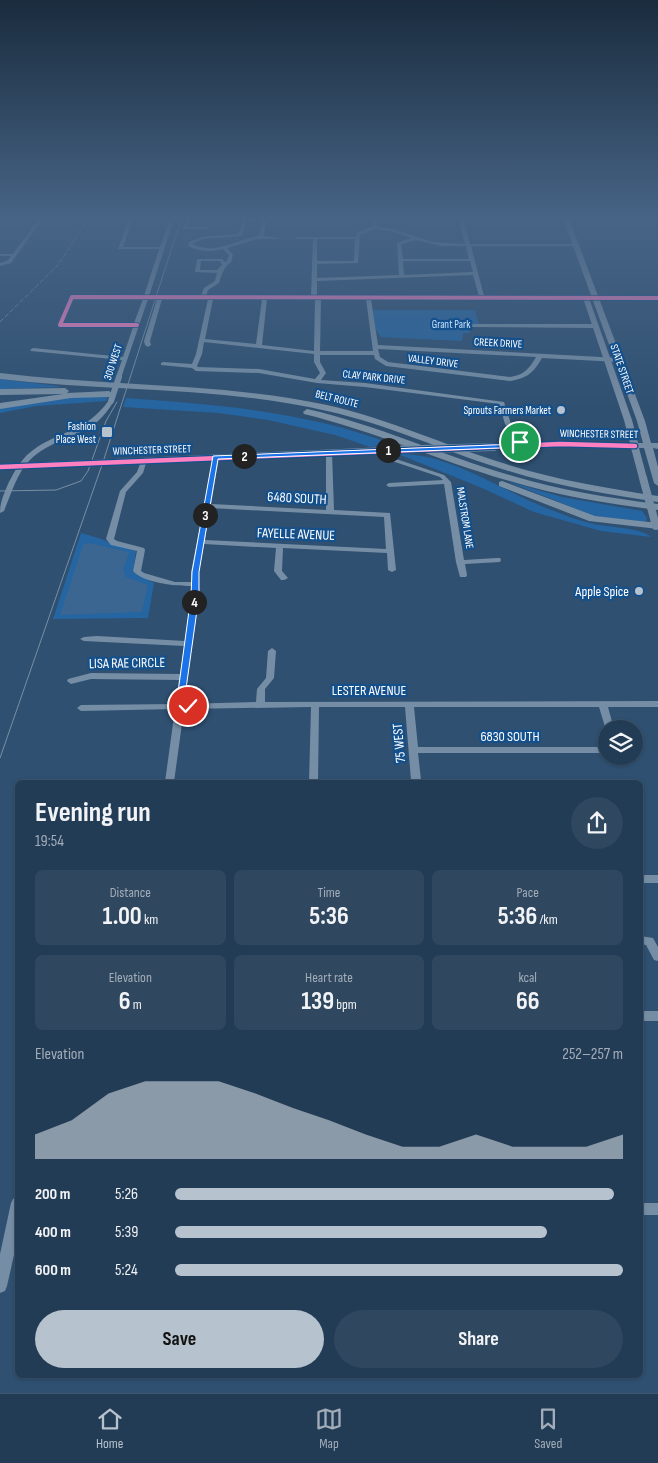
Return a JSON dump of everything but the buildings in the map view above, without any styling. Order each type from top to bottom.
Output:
[{"type":"highway","points":[[0,370],[94,382],[216,392]]},
{"type":"highway","name":"BELT ROUTE","points":[[0,376],[96,386],[216,392],[326,408],[380,422],[536,476],[590,488],[658,499]]},
{"type":"highway","name":"BELT ROUTE","points":[[0,392],[75,391],[175,396],[266,405],[313,413],[354,424],[496,474],[552,489],[658,507]]},
{"type":"highway","points":[[0,406],[71,395],[175,396]]},
{"type":"highway","points":[[482,458],[592,484],[658,493]]},
{"type":"highway","points":[[453,459],[465,468],[576,514],[593,519],[657,528]]},
{"type":"main road","name":"STATE STREET","points":[[585,281],[596,326],[635,446],[657,528]]},
{"type":"main road","name":"STATE STREET","points":[[588,295],[618,360],[658,481]]},
{"type":"main road","name":"WINCHESTER STREET","points":[[0,467],[522,445],[658,446]]},
{"type":"main road","points":[[658,455],[658,464]]},
{"type":"street","name":"300 WEST","points":[[111,401],[151,281]]},
{"type":"street","points":[[203,297],[206,289],[217,281]]},
{"type":"street","points":[[314,281],[316,353],[317,362],[323,373],[318,381]]},
{"type":"street","points":[[477,281],[482,297]]},
{"type":"street","points":[[137,325],[60,325],[72,297],[482,297],[588,295],[658,298]]},
{"type":"street","points":[[148,345],[147,341],[160,297]]},
{"type":"street","points":[[163,364],[195,368],[211,297]]},
{"type":"street","points":[[259,346],[265,297]]},
{"type":"street","points":[[368,297],[371,330],[376,336],[377,350]]},
{"type":"street","points":[[474,326],[596,326]]},
{"type":"street","name":"CREEK DRIVE","points":[[202,340],[316,353],[465,349],[540,356],[618,360]]},
{"type":"street","points":[[33,350],[124,359]]},
{"type":"street","name":"VALLEY DRIVE","points":[[377,350],[379,360],[391,366],[504,380],[523,378],[530,372],[540,356]]},
{"type":"street","name":"CLAY PARK DRIVE","points":[[195,368],[259,372],[502,403],[508,424],[522,445]]},
{"type":"street","points":[[0,511],[30,456],[43,446],[97,419],[111,401]]},
{"type":"street","name":"MALSTROM LANE","points":[[383,451],[382,456],[442,476],[448,482],[462,575]]},
{"type":"street","points":[[329,453],[330,512]]},
{"type":"street","points":[[170,780],[195,584],[216,457]]},
{"type":"street","points":[[144,460],[140,473],[122,491],[110,539],[114,543],[141,550],[137,571],[141,575],[175,584],[195,584]]},
{"type":"street","points":[[389,485],[448,482]]},
{"type":"street","name":"6480 SOUTH","points":[[207,506],[387,516],[390,551]]},
{"type":"street","name":"FAYELLE AVENUE","points":[[201,542],[390,551]]},
{"type":"street","points":[[280,545],[278,571],[284,578]]},
{"type":"street","points":[[390,551],[392,570]]},
{"type":"street","points":[[460,562],[497,560]]},
{"type":"street","points":[[84,639],[121,638],[151,644],[188,644]]},
{"type":"street","points":[[260,705],[261,689],[270,678],[272,651]]},
{"type":"street","name":"LISA RAE CIRCLE","points":[[71,681],[91,676],[184,677]]},
{"type":"street","points":[[314,704],[314,780]]},
{"type":"street","name":"LESTER AVENUE","points":[[81,708],[314,704],[658,704]]},
{"type":"street","name":"75 WEST","points":[[409,704],[416,780]]},
{"type":"street","points":[[603,704],[607,720]]},
{"type":"street","name":"6830 SOUTH","points":[[414,750],[598,750]]},
{"type":"street","points":[[643,879],[658,880]]},
{"type":"street","points":[[643,940],[649,941],[658,957]]},
{"type":"street","points":[[643,1016],[658,1016]]},
{"type":"street","points":[[643,1209],[658,1209]]},
{"type":"street","points":[[0,1286],[15,1217]]},
{"type":"green space","name":"Grant Park","points":[[372,310],[475,310],[479,325],[468,325],[470,333],[463,333],[462,341],[381,337],[376,330]]},
{"type":"green space","points":[[0,379],[58,386],[60,387],[0,389]]},
{"type":"green space","points":[[108,396],[106,401],[36,406],[0,413],[0,407],[65,397]]},
{"type":"green space","points":[[126,398],[262,411],[329,424],[395,445],[370,447],[335,435],[268,420],[218,413],[123,407]]},
{"type":"green space","points":[[398,454],[418,455],[438,460],[479,476],[538,505],[570,517],[593,524],[633,530],[651,537],[601,531],[534,512],[482,488]]},
{"type":"green space","points":[[506,481],[562,497],[642,511],[647,518],[646,522],[594,516]]},
{"type":"green space","points":[[81,533],[136,551],[133,572],[154,583],[148,618],[53,619]]},
{"type":"shaded area","points":[[89,543],[129,552],[123,571],[126,577],[148,585],[142,612],[60,615],[83,545]]},
{"type":"tram line","points":[[0,758],[103,462],[161,281]]},
{"type":"tram line","points":[[0,491],[56,490],[81,481],[88,471],[106,421],[117,402]]},
{"type":"railway","points":[[0,322],[42,281]]},
{"type":"cycle path","points":[[137,325],[60,325],[72,297],[658,298]]},
{"type":"cycle path","points":[[0,467],[560,444],[635,446]]},
{"type":"place","name":"Sprouts Farmers Market","points":[[561,410]]},
{"type":"place","name":"Fashion Place West","points":[[107,432]]},
{"type":"place","name":"Apple Spice","points":[[639,591]]},
{"type":"route","points":[[188,706],[179,706],[195,596],[195,572],[216,457],[522,445],[520,442]]}]
